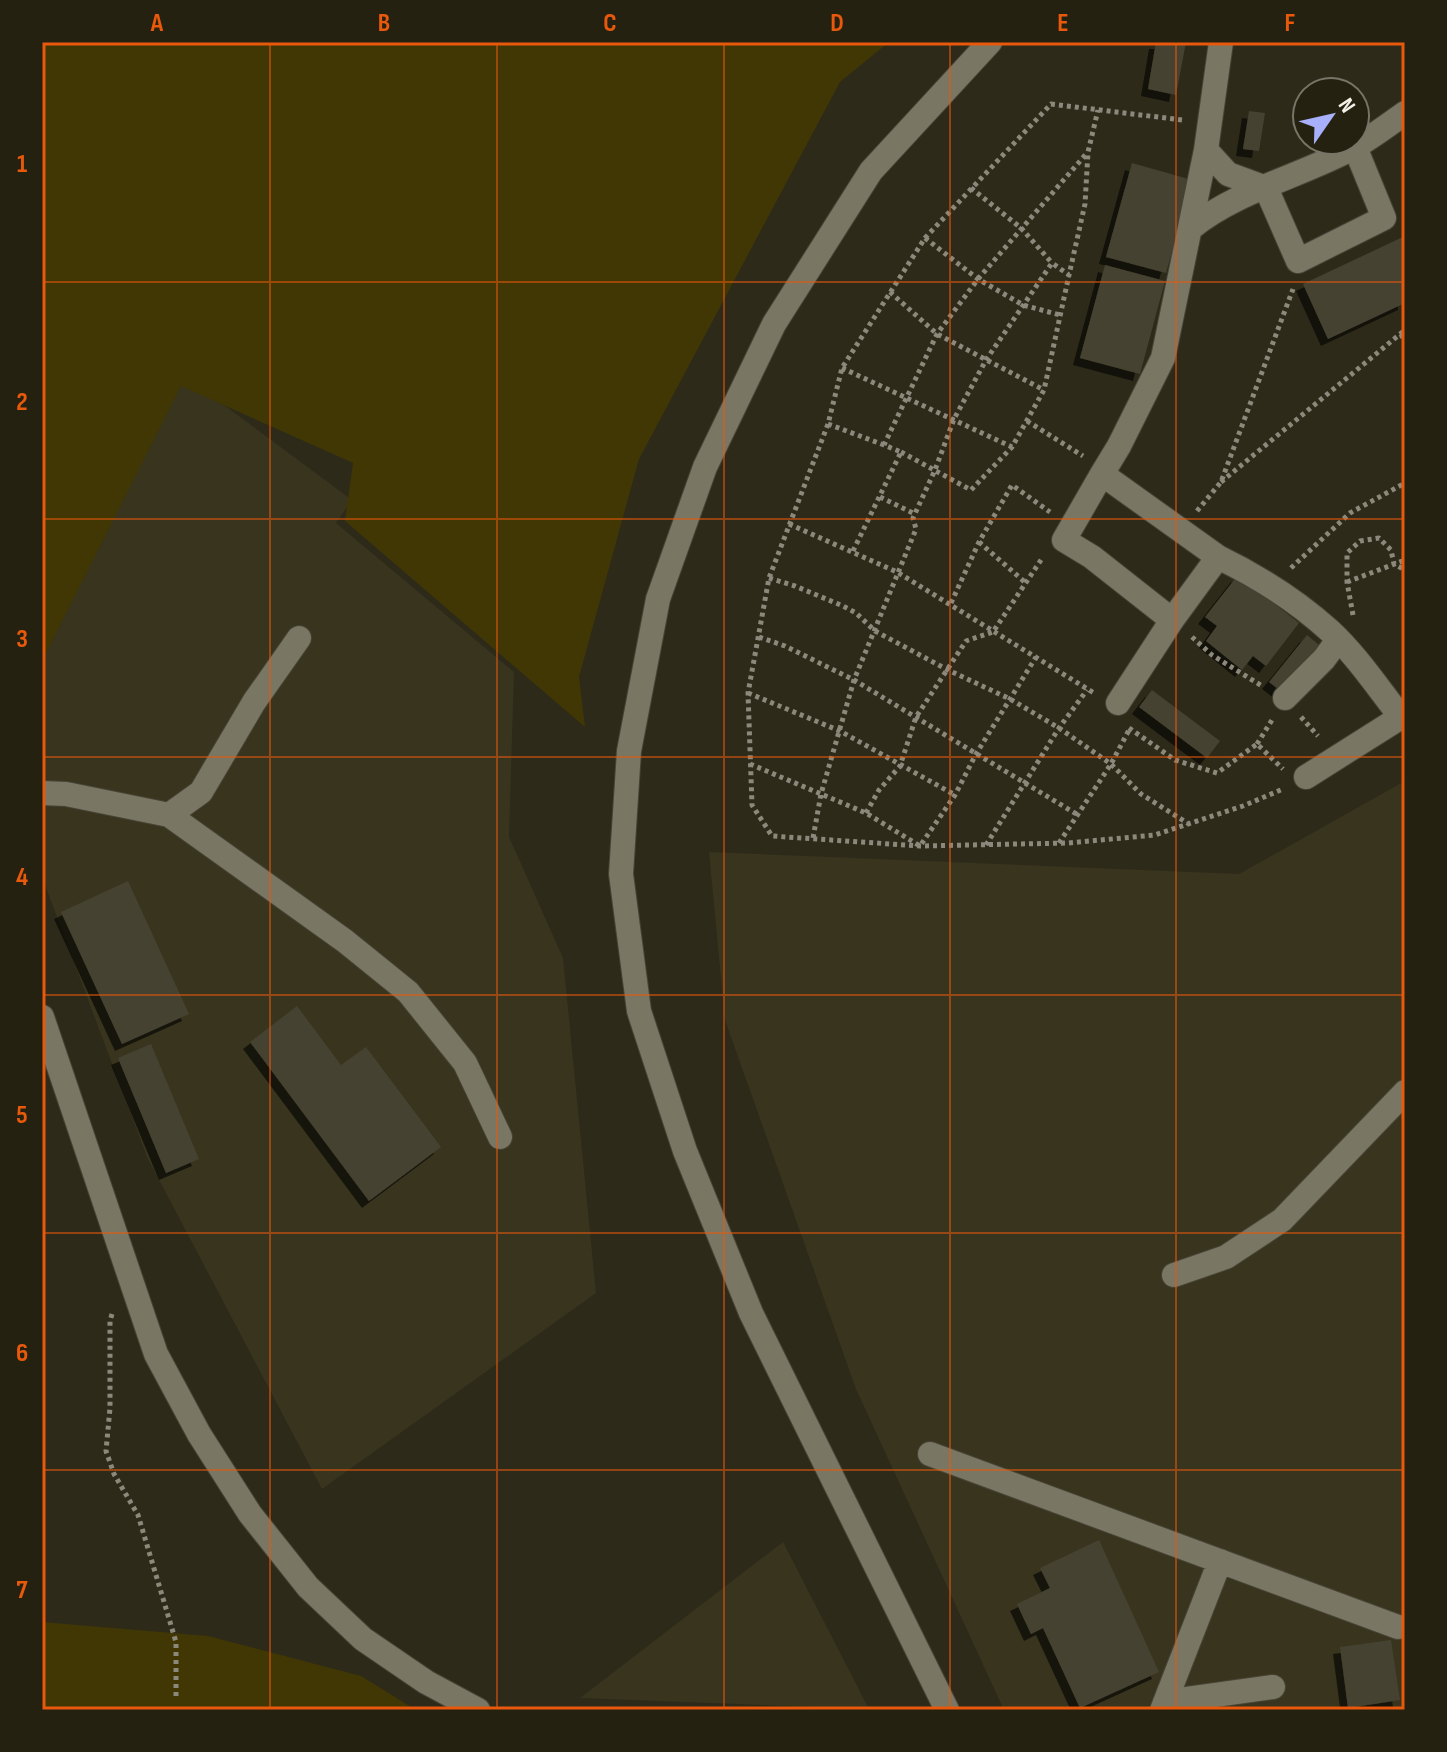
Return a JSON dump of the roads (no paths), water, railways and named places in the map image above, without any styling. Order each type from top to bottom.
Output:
[{"type":"street","points":[[947,1710],[751,1313],[685,1151],[639,1011],[621,874],[629,751],[658,599],[705,467],[774,324],[871,171],[990,42]]},
{"type":"street","points":[[1172,620],[1092,557],[1064,540],[1095,467],[1119,446],[1163,358],[1206,150],[1221,42]]},
{"type":"street","points":[[1371,136],[1405,113]]},
{"type":"street","points":[[1206,150],[1228,174],[1266,188],[1298,261],[1384,218],[1359,156]]},
{"type":"street","points":[[1191,228],[1211,212],[1335,156]]},
{"type":"street","points":[[1095,467],[1218,557],[1254,575],[1338,640],[1401,717],[1306,777]]},
{"type":"street","points":[[1118,703],[1218,557]]},
{"type":"street","points":[[169,815],[201,792],[254,702],[299,638]]},
{"type":"street","points":[[1285,698],[1324,659],[1338,640]]},
{"type":"street","points":[[42,793],[66,794],[169,815],[345,941],[408,992],[465,1063],[500,1137]]},
{"type":"street","points":[[42,1017],[156,1354],[199,1434],[250,1514],[298,1575],[363,1639],[426,1682],[478,1710]]},
{"type":"street","points":[[1174,1275],[1226,1257],[1282,1220],[1405,1092]]},
{"type":"street","points":[[930,1454],[1398,1627]]},
{"type":"street","points":[[1164,1706],[1220,1561]]},
{"type":"street","points":[[1164,1706],[1273,1687]]}]
